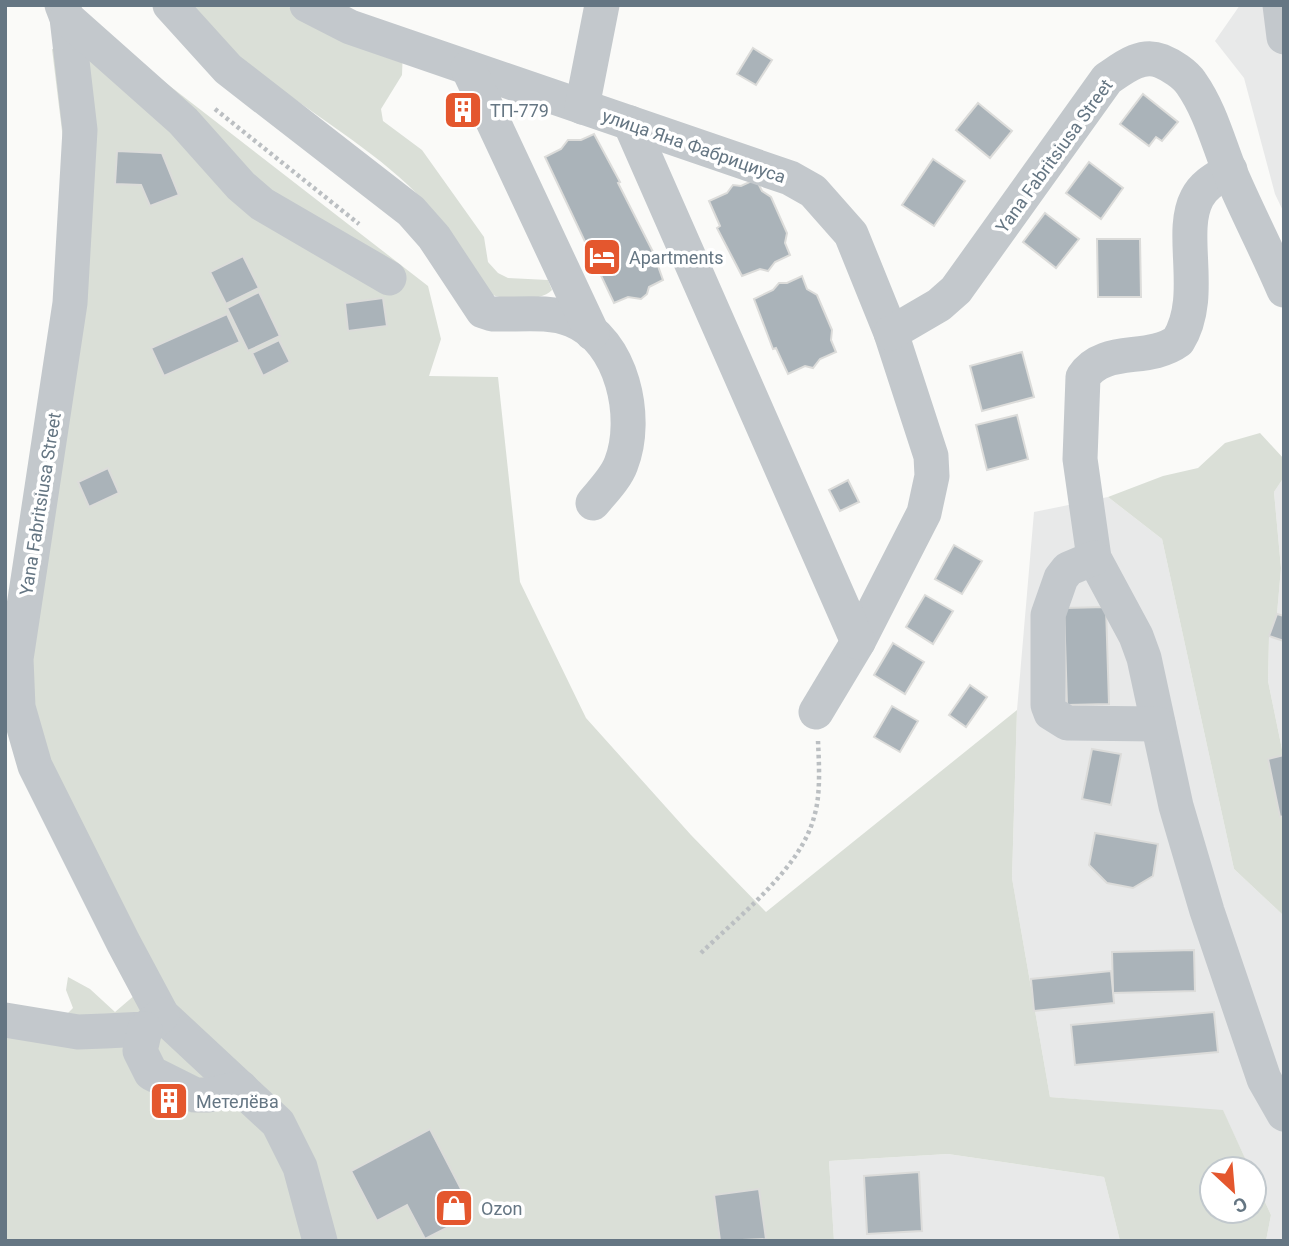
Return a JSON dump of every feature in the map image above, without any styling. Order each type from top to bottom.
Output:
[{"type":"street","points":[[170,5],[228,69],[411,212],[434,237],[483,311],[492,314],[560,316],[576,321],[592,333]]},
{"type":"street","name":"улица Яна Фабрициуса","points":[[307,5],[350,27],[790,178],[813,191],[851,234],[891,333],[931,456],[932,476],[924,513],[859,642],[816,712]]},
{"type":"street","points":[[582,107],[602,5]]},
{"type":"street","points":[[1280,5],[1284,37]]},
{"type":"street","points":[[64,11],[183,121],[241,186],[262,204],[389,278]]},
{"type":"street","name":"Yana Fabritsiusa Street","points":[[64,11],[80,130],[70,303],[16,659],[18,707],[35,766],[153,1022]]},
{"type":"street","name":"Yana Fabritsiusa Street","points":[[891,333],[939,305],[956,290],[1107,79],[1126,65],[1145,59],[1160,61],[1182,73],[1191,83],[1217,133],[1230,170],[1284,290]]},
{"type":"street","points":[[468,68],[592,333],[617,368],[629,405],[630,436],[621,467],[593,503]]},
{"type":"street","points":[[630,123],[859,642]]},
{"type":"street","points":[[1230,170],[1208,183],[1197,197],[1191,213],[1190,316],[1178,341],[1150,354],[1101,359],[1083,377],[1080,459],[1094,558],[1136,636],[1176,806],[1224,962],[1265,1079],[1284,1114]]},
{"type":"street","points":[[1094,558],[1068,569],[1050,604],[1048,705],[1051,713],[1067,723],[1158,724]]},
{"type":"street","points":[[5,1020],[78,1031],[153,1022],[242,1088],[278,1123],[295,1156],[320,1241]]},
{"type":"street","points":[[153,1022],[140,1051],[151,1073],[195,1095],[209,1096],[242,1088]]},
{"type":"path","points":[[212,107],[361,226]]},
{"type":"path","points":[[701,953],[793,863],[804,845],[815,815],[818,754],[816,712]]},
{"type":"shaded area","points":[[189,5],[283,5],[403,48],[402,75],[381,109],[383,121],[422,150],[484,237],[488,262],[498,273],[508,278],[548,280],[552,290],[539,297],[520,299],[492,295],[483,290],[449,232],[408,185],[353,140],[238,56],[212,32]]},
{"type":"shaded area","points":[[1240,5],[1284,5],[1284,213],[1275,194],[1244,78],[1215,41]]},
{"type":"shaded area","points":[[52,49],[135,59],[428,286],[441,339],[429,376],[498,377],[520,582],[586,718],[691,835],[766,912],[1017,710],[1012,878],[1050,1097],[1223,1110],[1244,1155],[1198,1155],[1198,1225],[1268,1225],[1268,1208],[1271,1215],[1266,1241],[1120,1241],[1104,1177],[948,1154],[829,1161],[834,1241],[5,1241],[5,1003],[64,1017],[73,1008],[66,990],[68,977],[90,989],[115,1012],[136,994],[19,765],[66,164]]},
{"type":"shaded area","points":[[1260,433],[1284,459],[1284,477],[1274,492],[1281,568],[1277,614],[1269,637],[1268,681],[1284,759],[1284,916],[1234,869],[1162,539],[1108,497],[1163,476],[1198,468],[1225,443]]},
{"type":"shaded area","points":[[1284,477],[1284,759],[1268,681],[1269,637],[1277,614],[1281,568],[1274,492]]},
{"type":"shaded area","points":[[1108,497],[1162,539],[1234,869],[1284,916],[1284,1241],[1266,1241],[1271,1215],[1268,1208],[1268,1155],[1243,1155],[1223,1111],[1050,1097],[1012,878],[1017,710],[1034,512]]},
{"type":"shaded area","points":[[948,1154],[1104,1177],[1120,1241],[834,1241],[829,1161]]},
{"type":"building","points":[[753,48],[772,60],[756,85],[737,74]]},
{"type":"building","points":[[1143,94],[1178,122],[1162,141],[1156,137],[1149,146],[1120,124]]},
{"type":"building","name":"ТП-779","points":[[467,98],[475,114],[459,122],[451,106]]},
{"type":"building","points":[[978,103],[1012,131],[990,158],[956,130]]},
{"type":"building","points":[[594,134],[620,182],[618,183],[653,252],[663,280],[649,287],[647,294],[641,299],[628,297],[614,303],[545,157],[561,149],[568,140],[581,140]]},
{"type":"building","points":[[117,151],[162,153],[179,195],[150,206],[141,185],[115,184]]},
{"type":"building","points":[[933,159],[965,181],[934,226],[902,205]]},
{"type":"building","points":[[1089,162],[1123,188],[1101,219],[1066,193]]},
{"type":"building","points":[[756,179],[762,191],[771,197],[787,233],[785,243],[790,255],[775,262],[768,271],[760,269],[742,276],[717,228],[720,226],[709,201],[727,193],[733,185],[741,186]]},
{"type":"building","points":[[1045,213],[1079,239],[1056,268],[1023,242]]},
{"type":"building","points":[[1097,239],[1140,239],[1141,297],[1098,297]]},
{"type":"building","points":[[243,256],[259,288],[226,304],[210,272]]},
{"type":"building","points":[[802,276],[807,289],[817,295],[832,330],[831,340],[836,352],[820,359],[813,368],[805,366],[788,374],[776,348],[773,349],[754,299],[773,290],[779,283],[787,283]]},
{"type":"building","points":[[259,292],[280,336],[248,351],[227,308]]},
{"type":"building","points":[[383,298],[387,326],[348,331],[345,303]]},
{"type":"building","points":[[227,314],[240,342],[164,376],[151,348]]},
{"type":"building","points":[[279,340],[290,362],[263,376],[252,353]]},
{"type":"building","points":[[1022,352],[1034,397],[982,411],[970,366]]},
{"type":"building","points":[[1017,415],[1028,459],[987,470],[976,425]]},
{"type":"building","points":[[108,468],[119,493],[89,507],[78,482]]},
{"type":"building","points":[[848,480],[859,502],[840,511],[829,490]]},
{"type":"building","points":[[954,545],[982,561],[962,594],[935,579]]},
{"type":"building","points":[[925,595],[953,611],[933,644],[906,627]]},
{"type":"building","points":[[1106,607],[1109,704],[1067,705],[1064,608]]},
{"type":"building","points":[[1277,614],[1284,616],[1284,641],[1269,636]]},
{"type":"building","points":[[893,643],[924,662],[905,694],[874,675]]},
{"type":"building","points":[[970,685],[987,697],[966,727],[949,715]]},
{"type":"building","points":[[892,706],[918,721],[900,752],[874,737]]},
{"type":"building","points":[[1092,749],[1121,754],[1111,805],[1082,799]]},
{"type":"building","points":[[1284,755],[1284,816],[1280,817],[1268,759]]},
{"type":"building","points":[[1095,833],[1158,844],[1153,876],[1133,888],[1107,883],[1089,865]]},
{"type":"building","points":[[1194,950],[1195,991],[1113,993],[1112,952]]},
{"type":"building","points":[[1111,971],[1114,1003],[1034,1011],[1031,979]]},
{"type":"building","points":[[1214,1012],[1218,1052],[1075,1065],[1071,1025]]},
{"type":"building","name":"Метелёва","points":[[162,1093],[179,1100],[175,1110],[158,1102]]},
{"type":"building","points":[[430,1129],[474,1214],[425,1239],[407,1205],[377,1221],[351,1171]]},
{"type":"building","points":[[919,1172],[922,1231],[867,1234],[864,1176]]},
{"type":"building","points":[[759,1189],[766,1239],[720,1241],[714,1195]]},
{"type":"place","name":"ТП-779","points":[[463,110]]},
{"type":"place","name":"Apartments","points":[[602,257]]},
{"type":"place","name":"Метелёва","points":[[169,1101]]},
{"type":"place","name":"Ozon","points":[[454,1208]]}]
